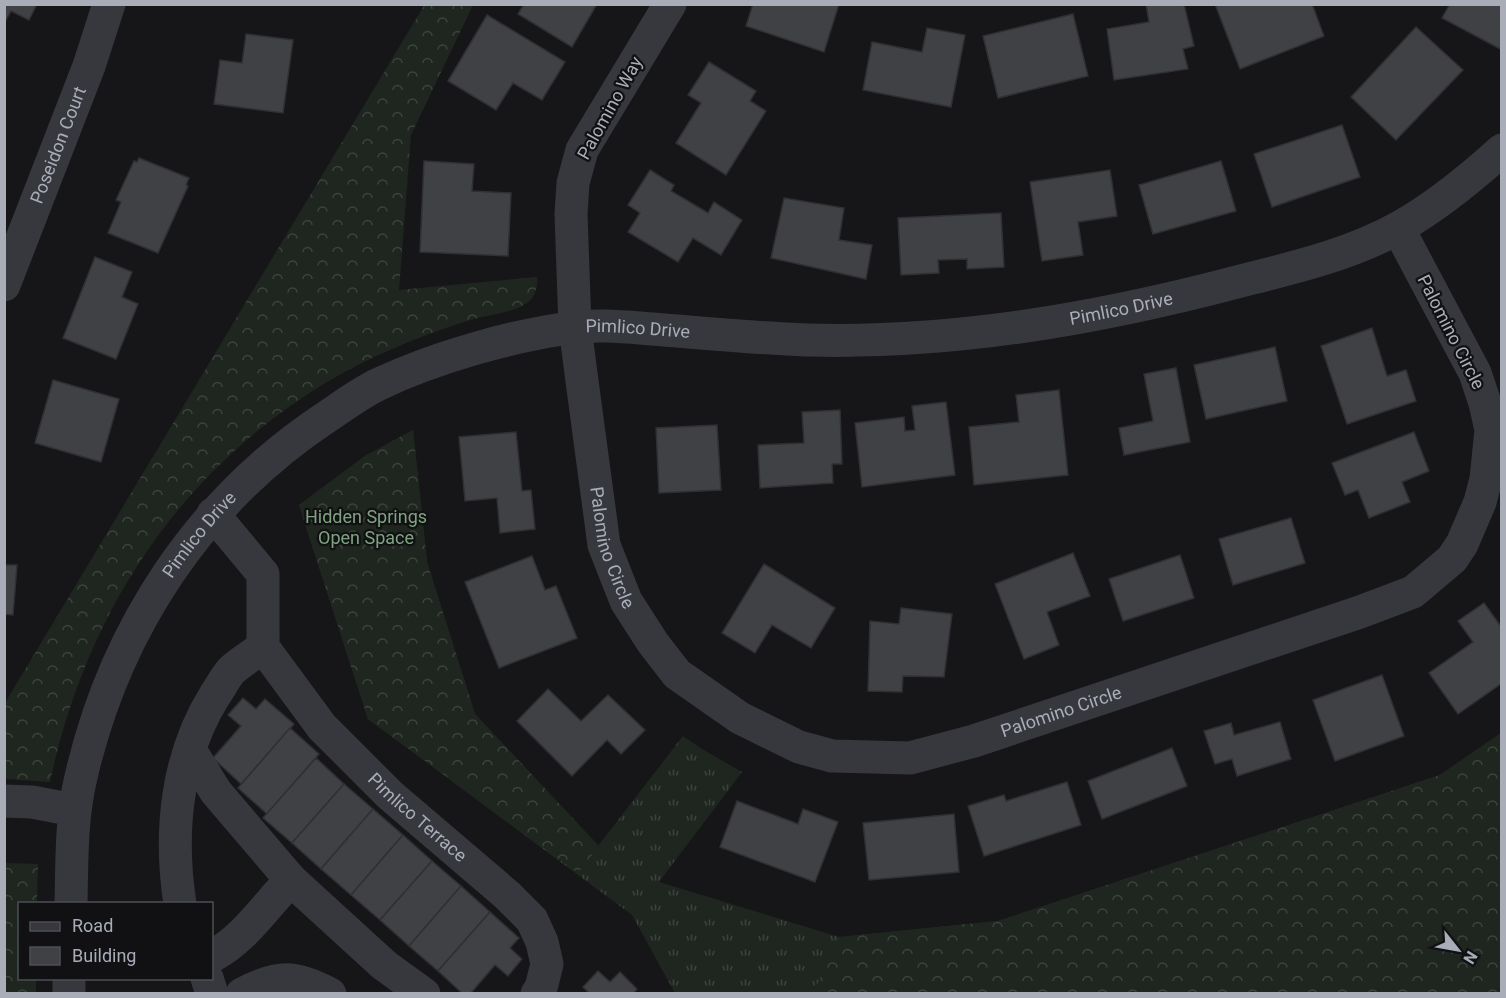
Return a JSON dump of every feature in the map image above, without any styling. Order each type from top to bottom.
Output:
[{"type":"street","name":"Poseidon Court","points":[[4,285],[95,51],[109,4]]},
{"type":"street","name":"Palomino Way","points":[[575,327],[571,214],[574,177],[582,150],[670,4]]},
{"type":"street","name":"Pimlico Drive","points":[[71,902],[74,810],[93,731],[128,640],[165,576],[213,514],[242,484],[294,440],[378,385],[474,349],[575,327],[611,326],[806,340],[875,340],[1019,328],[1149,303],[1303,265],[1398,228],[1448,195],[1502,150]]},
{"type":"street","name":"Palomino Circle","points":[[575,327],[604,544],[626,601],[653,643],[678,674],[740,718],[799,747],[832,756],[910,758],[974,741],[1360,612],[1413,592],[1452,559],[1462,544],[1480,502],[1486,479],[1491,430],[1475,373],[1398,228]]},
{"type":"street","points":[[180,902],[176,876],[176,818],[183,767],[207,709],[232,670],[263,647],[263,574],[213,514]]},
{"type":"street","name":"Pimlico Terrace","points":[[263,647],[322,728],[390,795],[507,895],[532,920],[542,942],[547,964],[541,988],[537,993]]},
{"type":"street","points":[[190,750],[216,792],[291,880],[384,964],[424,993]]},
{"type":"street","points":[[4,801],[32,802],[74,810]]},
{"type":"street","points":[[213,955],[238,939],[291,880]]},
{"type":"street","points":[[242,993],[264,982],[291,978],[330,993]]},
{"type":"green space","points":[[425,4],[473,5],[411,135],[399,290],[537,277],[533,296],[520,307],[471,320],[394,348],[327,382],[274,418],[226,459],[183,504],[146,552],[114,605],[88,661],[66,720],[50,782],[5,779],[5,703]]},
{"type":"green space","name":"Hidden Springs Open Space","points":[[413,430],[427,562],[475,714],[598,846],[683,736],[742,772],[659,882],[839,937],[998,921],[1440,775],[1501,733],[1501,815],[963,993],[675,993],[632,915],[368,719],[299,505],[365,456]]},
{"type":"green space","points":[[413,430],[427,562],[475,714],[599,846],[578,873],[368,719],[299,505],[365,456]]},
{"type":"green space","points":[[1501,733],[1501,993],[813,993],[839,937],[998,921],[1440,775]]},
{"type":"green space","points":[[5,863],[38,864],[37,902],[18,902],[18,980],[36,980],[36,993],[5,993]]},
{"type":"building","points":[[4,4],[37,4],[29,20],[11,11],[4,24]]},
{"type":"building","points":[[524,4],[597,4],[572,47],[518,14]]},
{"type":"building","points":[[753,4],[839,4],[824,52],[746,26]]},
{"type":"building","points":[[1146,4],[1184,4],[1194,46],[1183,49],[1188,69],[1114,80],[1107,29],[1149,22]]},
{"type":"building","points":[[1215,4],[1312,4],[1324,36],[1240,69]]},
{"type":"building","points":[[1450,4],[1502,4],[1502,50],[1442,18]]},
{"type":"building","points":[[1073,14],[1088,76],[998,98],[983,36]]},
{"type":"building","points":[[487,15],[565,62],[542,100],[513,83],[496,110],[448,81]]},
{"type":"building","points":[[1416,27],[1463,70],[1396,140],[1351,97]]},
{"type":"building","points":[[927,28],[965,35],[951,107],[863,90],[872,42],[922,52]]},
{"type":"building","points":[[246,34],[293,40],[283,113],[214,104],[220,60],[242,63]]},
{"type":"building","points":[[709,62],[756,91],[750,101],[766,111],[726,175],[676,143],[701,103],[688,95]]},
{"type":"building","points":[[1342,125],[1360,177],[1272,207],[1254,154]]},
{"type":"building","points":[[139,158],[189,178],[186,185],[188,186],[158,253],[108,233],[121,202],[116,200],[134,161],[137,162]]},
{"type":"building","points":[[424,161],[474,164],[472,191],[511,193],[508,256],[420,252]]},
{"type":"building","points":[[1221,161],[1236,211],[1153,234],[1139,185]]},
{"type":"building","points":[[650,170],[674,185],[671,191],[708,213],[714,202],[742,220],[721,255],[693,238],[678,262],[628,232],[640,213],[628,205]]},
{"type":"building","points":[[1110,170],[1117,216],[1078,222],[1083,255],[1042,261],[1030,182]]},
{"type":"building","points":[[784,198],[844,208],[839,240],[872,245],[866,279],[771,258]]},
{"type":"building","points":[[1001,213],[1004,267],[967,269],[967,259],[938,260],[939,273],[901,275],[898,218]]},
{"type":"building","points":[[95,257],[132,272],[122,297],[138,304],[116,359],[63,338]]},
{"type":"building","points":[[1372,328],[1387,376],[1406,370],[1416,401],[1347,424],[1321,346]]},
{"type":"building","points":[[1275,347],[1287,401],[1206,419],[1194,365]]},
{"type":"building","points":[[1176,368],[1190,442],[1124,455],[1119,428],[1153,421],[1144,374]]},
{"type":"building","points":[[53,380],[119,399],[101,462],[35,443]]},
{"type":"building","points":[[1059,390],[1068,475],[974,485],[969,427],[1019,422],[1016,395]]},
{"type":"building","points":[[946,402],[955,475],[862,487],[855,423],[904,417],[905,431],[915,430],[912,406]]},
{"type":"building","points":[[840,410],[842,464],[832,464],[833,483],[760,488],[758,445],[804,443],[802,412]]},
{"type":"building","points":[[717,425],[721,490],[659,493],[656,428]]},
{"type":"building","points":[[516,432],[522,491],[531,490],[535,529],[500,533],[497,498],[465,501],[459,437]]},
{"type":"building","points":[[1414,432],[1429,471],[1402,482],[1410,502],[1369,518],[1358,490],[1345,495],[1332,463]]},
{"type":"building","points":[[1291,518],[1305,563],[1233,585],[1219,539]]},
{"type":"building","points":[[1073,553],[1090,596],[1047,612],[1059,645],[1024,659],[995,584]]},
{"type":"building","points":[[1180,555],[1194,598],[1123,621],[1109,579]]},
{"type":"building","points":[[532,556],[545,590],[556,586],[577,638],[499,668],[465,582]]},
{"type":"building","points":[[764,564],[835,608],[811,648],[772,625],[755,653],[722,633]]},
{"type":"building","points":[[4,565],[17,565],[13,615],[4,614]]},
{"type":"building","points":[[1484,603],[1502,628],[1502,683],[1458,714],[1429,673],[1473,642],[1458,621]]},
{"type":"building","points":[[901,608],[952,614],[944,677],[903,676],[902,692],[868,691],[870,621],[899,624]]},
{"type":"building","points":[[1382,675],[1404,736],[1335,761],[1313,700]]},
{"type":"building","points":[[548,689],[581,721],[608,695],[645,730],[621,754],[607,740],[572,776],[517,721]]},
{"type":"building","points":[[243,698],[256,709],[265,699],[294,724],[241,784],[213,758],[241,726],[228,715]]},
{"type":"building","points":[[1280,722],[1291,759],[1237,776],[1232,759],[1215,764],[1204,731],[1231,723],[1234,735]]},
{"type":"building","points":[[290,728],[319,754],[267,814],[238,788]]},
{"type":"building","points":[[1172,748],[1187,786],[1102,819],[1088,781]]},
{"type":"building","points":[[316,758],[344,784],[292,843],[263,818]]},
{"type":"building","points":[[1067,782],[1081,825],[984,856],[968,806],[1004,795],[1006,801]]},
{"type":"building","points":[[344,784],[373,809],[321,869],[292,843]]},
{"type":"building","points":[[737,801],[798,824],[803,809],[838,822],[815,882],[720,847]]},
{"type":"building","points":[[373,809],[403,835],[351,895],[321,869]]},
{"type":"building","points":[[954,814],[959,872],[869,880],[863,823]]},
{"type":"building","points":[[403,835],[432,861],[380,920],[351,895]]},
{"type":"building","points":[[432,861],[461,886],[409,946],[380,920]]},
{"type":"building","points":[[461,886],[490,912],[438,971],[409,946]]},
{"type":"building","points":[[490,912],[519,938],[510,948],[522,959],[508,976],[495,965],[470,994],[463,994],[438,971]]},
{"type":"building","points":[[598,971],[610,982],[620,972],[637,989],[633,994],[590,994],[583,987]]}]
